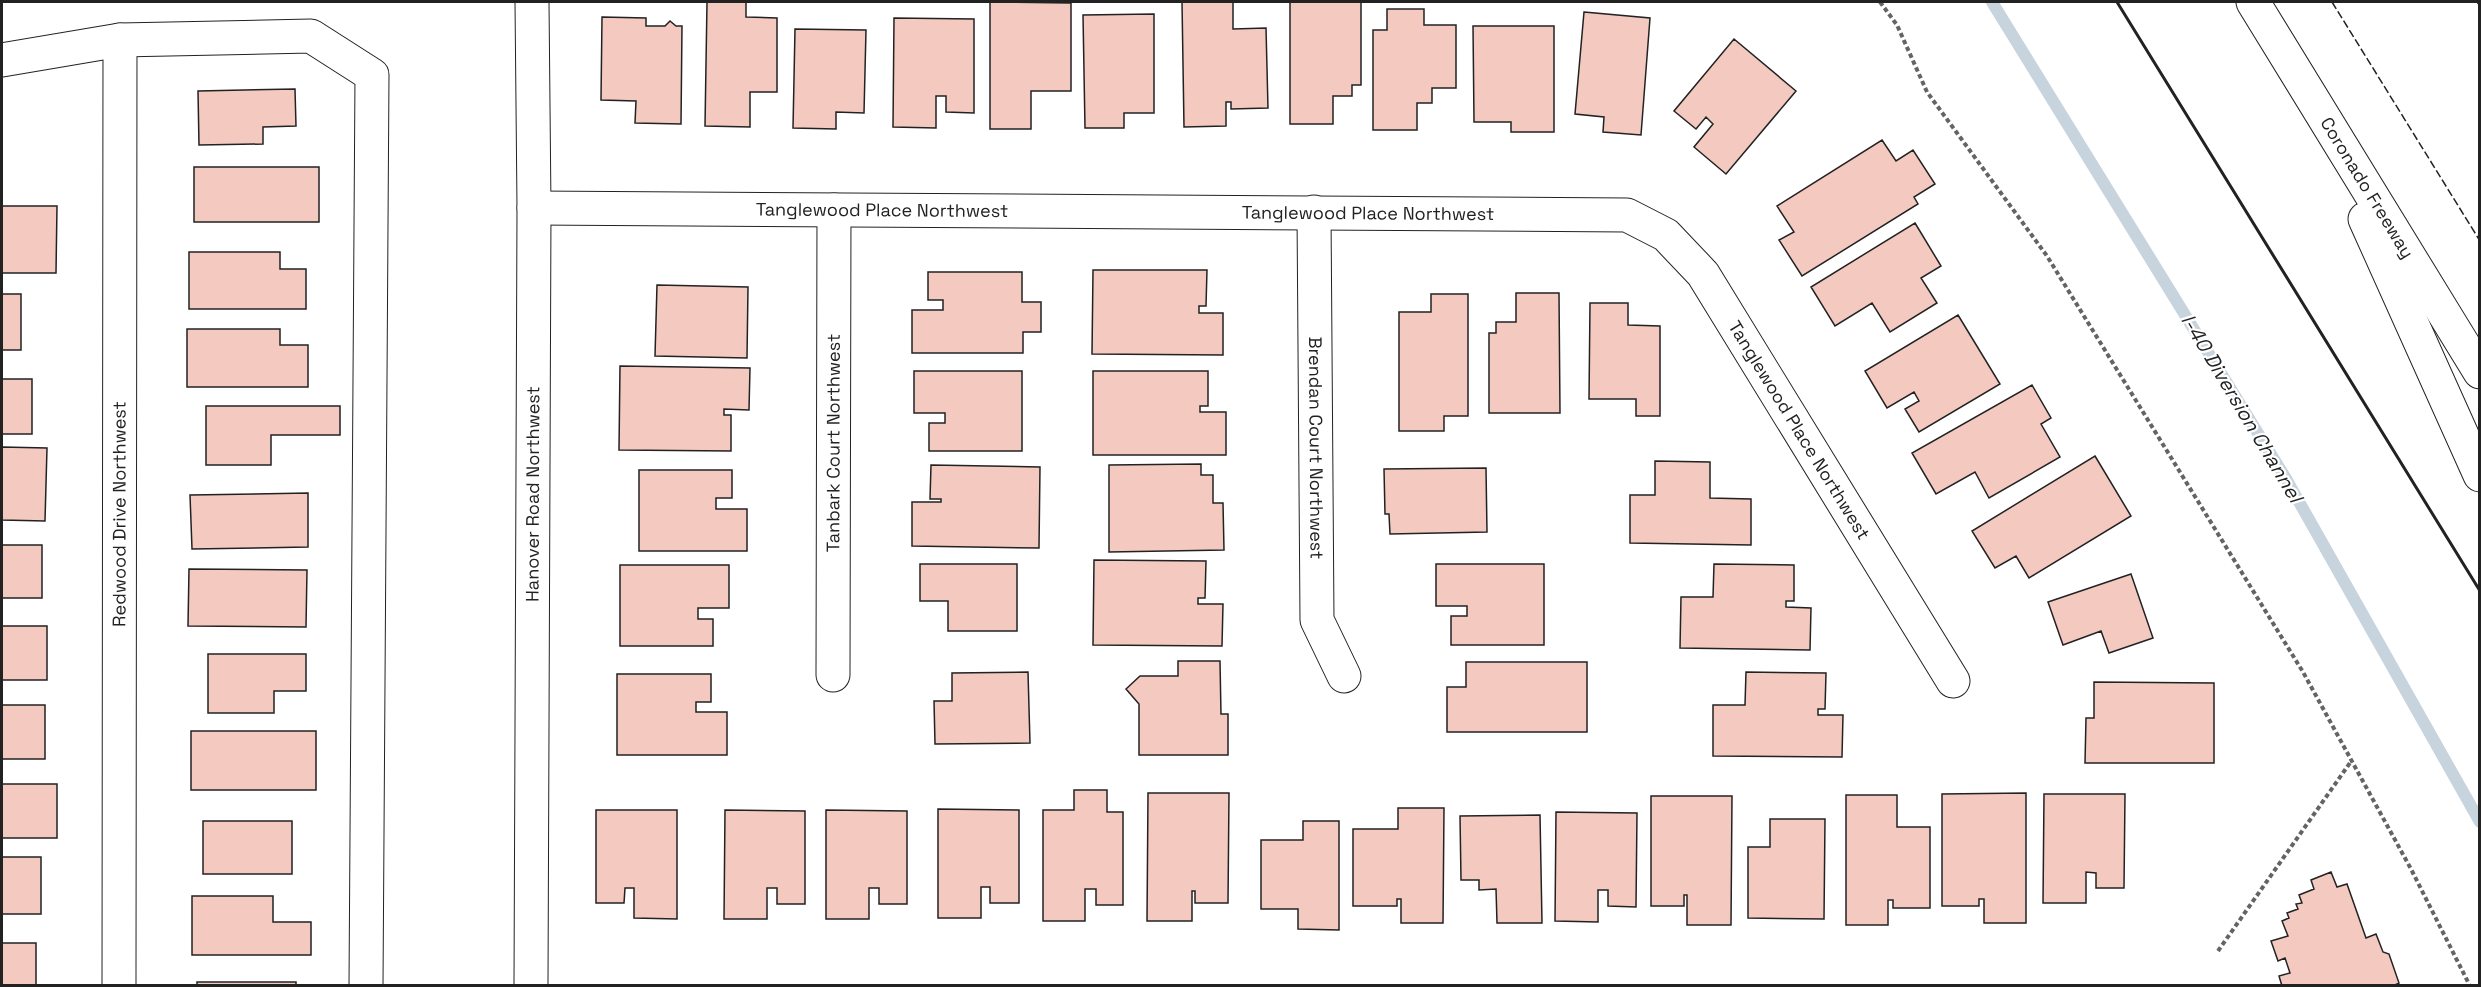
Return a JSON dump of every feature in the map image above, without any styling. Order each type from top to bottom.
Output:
[{"type":"main road","name":"Hanover Road Northwest","points":[[531,986],[534,208],[532,2]]},
{"type":"main road","name":"Coronado Freeway","points":[[2253,2],[2480,372]]},
{"type":"main road","points":[[2,60],[120,40],[311,36],[372,75],[366,986]]},
{"type":"main road","name":"Redwood Drive Northwest","points":[[118,986],[120,40]]},
{"type":"main road","points":[[2309,95],[2480,474]]},
{"type":"main road","name":"Tanglewood Place Northwest","points":[[534,208],[1627,215],[1666,235],[1703,274],[1953,681]]},
{"type":"main road","name":"Tanbark Court Northwest","points":[[833,675],[834,210]]},
{"type":"main road","name":"Brendan Court Northwest","points":[[1314,212],[1317,620],[1344,676]]},
{"type":"path","points":[[1880,2],[1897,25],[1927,92],[2047,256],[2303,672],[2411,869],[2470,986]]},
{"type":"path","points":[[2218,951],[2352,760]]},
{"type":"building","points":[[707,2],[746,2],[746,17],[777,18],[777,92],[750,92],[750,127],[705,126]]},
{"type":"building","points":[[990,2],[1071,3],[1071,91],[1031,91],[1031,129],[990,129]]},
{"type":"building","points":[[1182,2],[1233,2],[1233,29],[1266,28],[1268,108],[1231,109],[1231,102],[1226,102],[1226,126],[1184,127]]},
{"type":"building","points":[[1290,2],[1361,2],[1361,85],[1352,85],[1352,96],[1333,96],[1333,124],[1290,124]]},
{"type":"building","points":[[1387,9],[1424,9],[1424,25],[1456,25],[1456,88],[1432,88],[1432,103],[1417,103],[1417,130],[1373,130],[1373,30],[1387,30]]},
{"type":"building","points":[[1584,12],[1650,18],[1641,135],[1603,132],[1604,117],[1575,114]]},
{"type":"building","points":[[1154,14],[1154,113],[1124,113],[1124,128],[1085,128],[1083,15]]},
{"type":"building","points":[[602,17],[646,18],[646,26],[665,26],[670,21],[676,26],[682,26],[681,124],[635,123],[636,101],[601,100]]},
{"type":"building","points":[[894,18],[974,19],[974,113],[946,112],[946,96],[936,96],[936,128],[893,127]]},
{"type":"building","points":[[1473,26],[1554,26],[1554,132],[1511,132],[1511,122],[1474,122]]},
{"type":"building","points":[[795,29],[866,30],[864,113],[836,112],[836,129],[793,128]]},
{"type":"building","points":[[1734,39],[1796,91],[1726,174],[1694,147],[1713,124],[1706,117],[1696,129],[1674,111]]},
{"type":"building","points":[[295,89],[296,126],[263,127],[263,144],[199,145],[198,91]]},
{"type":"building","points":[[1882,140],[1896,161],[1913,150],[1935,184],[1914,197],[1918,204],[1802,276],[1779,240],[1794,232],[1777,206]]},
{"type":"building","points":[[194,167],[319,167],[319,222],[194,222]]},
{"type":"building","points":[[2,206],[57,206],[56,273],[2,273]]},
{"type":"building","points":[[1915,223],[1941,266],[1921,278],[1937,303],[1890,332],[1872,303],[1835,326],[1811,287]]},
{"type":"building","points":[[189,252],[280,252],[280,269],[306,269],[306,309],[189,309]]},
{"type":"building","points":[[1093,270],[1207,270],[1206,306],[1199,306],[1199,313],[1223,313],[1223,355],[1092,354]]},
{"type":"building","points":[[928,272],[1022,272],[1022,302],[1041,302],[1041,332],[1023,332],[1023,353],[912,353],[912,310],[943,310],[943,300],[928,300]]},
{"type":"building","points":[[657,285],[748,287],[747,358],[655,356]]},
{"type":"building","points":[[1516,293],[1559,293],[1560,413],[1489,413],[1489,333],[1496,333],[1496,322],[1516,322]]},
{"type":"building","points":[[2,294],[21,294],[21,350],[2,350]]},
{"type":"building","points":[[1431,294],[1468,294],[1468,416],[1444,416],[1444,431],[1399,431],[1399,312],[1431,312]]},
{"type":"building","points":[[1590,303],[1628,303],[1628,325],[1660,326],[1660,416],[1636,416],[1636,399],[1589,399]]},
{"type":"building","points":[[1958,315],[2000,384],[1919,432],[1905,409],[1919,401],[1914,392],[1887,408],[1865,371]]},
{"type":"building","points":[[187,329],[280,329],[280,345],[308,345],[308,387],[187,387]]},
{"type":"building","points":[[620,366],[750,368],[749,410],[724,409],[724,415],[731,415],[731,451],[619,450]]},
{"type":"building","points":[[914,371],[1022,371],[1022,451],[929,451],[929,423],[945,423],[945,413],[914,413]]},
{"type":"building","points":[[1093,371],[1208,371],[1208,406],[1200,406],[1200,412],[1226,412],[1226,455],[1093,455]]},
{"type":"building","points":[[2,379],[32,379],[32,434],[2,434]]},
{"type":"building","points":[[2032,385],[2051,418],[2041,424],[2060,457],[1989,498],[1975,472],[1936,494],[1912,453]]},
{"type":"building","points":[[206,406],[340,406],[340,435],[271,435],[271,465],[206,465]]},
{"type":"building","points":[[2,447],[47,448],[45,521],[2,520]]},
{"type":"building","points":[[2095,456],[2131,516],[2029,578],[2016,556],[1995,568],[1972,531]]},
{"type":"building","points":[[1655,461],[1710,462],[1710,498],[1751,499],[1751,545],[1630,543],[1630,495],[1655,495]]},
{"type":"building","points":[[1201,464],[1201,475],[1213,475],[1213,503],[1223,503],[1224,550],[1109,552],[1109,465]]},
{"type":"building","points":[[931,465],[1040,467],[1039,548],[912,546],[912,502],[941,502],[941,499],[930,499]]},
{"type":"building","points":[[1486,468],[1487,532],[1390,534],[1389,514],[1385,514],[1384,469]]},
{"type":"building","points":[[639,470],[732,470],[732,498],[716,498],[716,509],[747,509],[747,551],[639,551]]},
{"type":"building","points":[[308,493],[308,547],[192,549],[190,495]]},
{"type":"building","points":[[2,545],[42,545],[42,598],[2,598]]},
{"type":"building","points":[[1094,560],[1206,561],[1205,598],[1198,598],[1198,604],[1223,604],[1222,646],[1093,645]]},
{"type":"building","points":[[920,564],[1017,564],[1017,631],[948,631],[948,601],[920,601]]},
{"type":"building","points":[[1436,564],[1544,564],[1544,645],[1451,645],[1451,616],[1467,616],[1467,606],[1436,606]]},
{"type":"building","points":[[1714,564],[1794,565],[1794,601],[1786,601],[1786,607],[1811,608],[1810,650],[1680,648],[1681,597],[1713,597]]},
{"type":"building","points":[[620,565],[729,565],[729,608],[698,608],[698,619],[713,619],[713,646],[620,646]]},
{"type":"building","points":[[189,569],[307,570],[306,627],[188,626]]},
{"type":"building","points":[[2131,574],[2153,638],[2109,653],[2101,631],[2063,645],[2048,602]]},
{"type":"building","points":[[2,626],[47,626],[47,680],[2,680]]},
{"type":"building","points":[[208,654],[306,654],[306,691],[274,691],[274,713],[208,713]]},
{"type":"building","points":[[1178,661],[1220,661],[1221,714],[1228,714],[1228,755],[1139,755],[1139,704],[1126,689],[1140,676],[1178,676]]},
{"type":"building","points":[[1466,662],[1587,662],[1587,732],[1447,732],[1447,687],[1466,687]]},
{"type":"building","points":[[1028,672],[1030,743],[935,744],[934,701],[952,701],[952,673]]},
{"type":"building","points":[[1746,672],[1826,673],[1825,709],[1818,709],[1818,715],[1843,715],[1842,757],[1713,756],[1713,705],[1745,705]]},
{"type":"building","points":[[617,674],[711,674],[711,702],[696,702],[696,712],[727,712],[727,755],[617,755]]},
{"type":"building","points":[[2094,682],[2214,683],[2214,763],[2085,763],[2086,718],[2094,718]]},
{"type":"building","points":[[2,705],[45,705],[45,759],[2,759]]},
{"type":"building","points":[[191,731],[316,731],[316,790],[191,790]]},
{"type":"building","points":[[2,784],[57,784],[57,838],[2,838]]},
{"type":"building","points":[[1074,790],[1107,790],[1107,812],[1123,812],[1123,905],[1096,905],[1096,889],[1085,889],[1085,921],[1043,921],[1043,810],[1074,810]]},
{"type":"building","points":[[1148,793],[1229,793],[1228,903],[1195,903],[1195,891],[1192,891],[1192,921],[1147,921]]},
{"type":"building","points":[[2026,793],[2026,923],[1984,923],[1984,899],[1979,899],[1979,906],[1942,906],[1942,794]]},
{"type":"building","points":[[2044,794],[2125,794],[2124,888],[2096,888],[2096,873],[2086,872],[2086,903],[2043,903]]},
{"type":"building","points":[[1846,795],[1897,795],[1897,827],[1930,827],[1930,908],[1893,908],[1893,900],[1888,900],[1888,925],[1846,925]]},
{"type":"building","points":[[1651,796],[1732,796],[1731,925],[1687,925],[1687,895],[1684,895],[1684,906],[1651,906]]},
{"type":"building","points":[[1398,808],[1444,808],[1443,923],[1401,923],[1401,899],[1397,899],[1397,906],[1353,906],[1353,829],[1398,829]]},
{"type":"building","points":[[938,809],[1019,810],[1019,903],[990,903],[990,887],[981,887],[981,918],[938,918]]},
{"type":"building","points":[[596,810],[677,810],[677,919],[634,918],[634,888],[625,888],[624,903],[596,903]]},
{"type":"building","points":[[725,810],[805,811],[805,904],[777,904],[777,888],[767,888],[767,919],[724,919]]},
{"type":"building","points":[[826,810],[907,811],[907,904],[879,904],[879,888],[869,888],[869,919],[826,919]]},
{"type":"building","points":[[1556,812],[1637,813],[1636,907],[1608,906],[1608,890],[1598,890],[1598,922],[1555,921]]},
{"type":"building","points":[[1540,815],[1542,923],[1497,923],[1496,889],[1479,890],[1479,880],[1461,880],[1460,816]]},
{"type":"building","points":[[1770,819],[1825,819],[1824,919],[1748,918],[1748,847],[1770,847]]},
{"type":"building","points":[[203,821],[292,821],[292,874],[203,874]]},
{"type":"building","points":[[1303,821],[1339,821],[1339,930],[1298,929],[1298,909],[1261,909],[1261,840],[1303,840]]},
{"type":"building","points":[[2,857],[41,857],[41,914],[2,914]]},
{"type":"building","points":[[2331,872],[2337,887],[2347,884],[2366,938],[2376,934],[2383,952],[2389,954],[2399,983],[2393,986],[2282,986],[2279,976],[2290,973],[2285,958],[2278,961],[2271,941],[2288,936],[2282,921],[2289,918],[2287,913],[2298,909],[2296,904],[2302,903],[2299,895],[2314,889],[2311,880]]},
{"type":"building","points":[[192,896],[273,896],[273,922],[311,922],[311,955],[192,955]]},
{"type":"building","points":[[2,943],[36,943],[36,986],[2,986]]},
{"type":"building","points":[[197,982],[296,982],[296,986],[197,986]]},
{"type":"waterway","name":"I-40 Diversion Channel","points":[[1992,2],[2285,477],[2480,822]]},
{"type":"fence","points":[[2332,2],[2480,241]]},
{"type":"fence","points":[[2477,2],[2480,6]]},
{"type":"wall","points":[[2117,2],[2480,591]]}]
